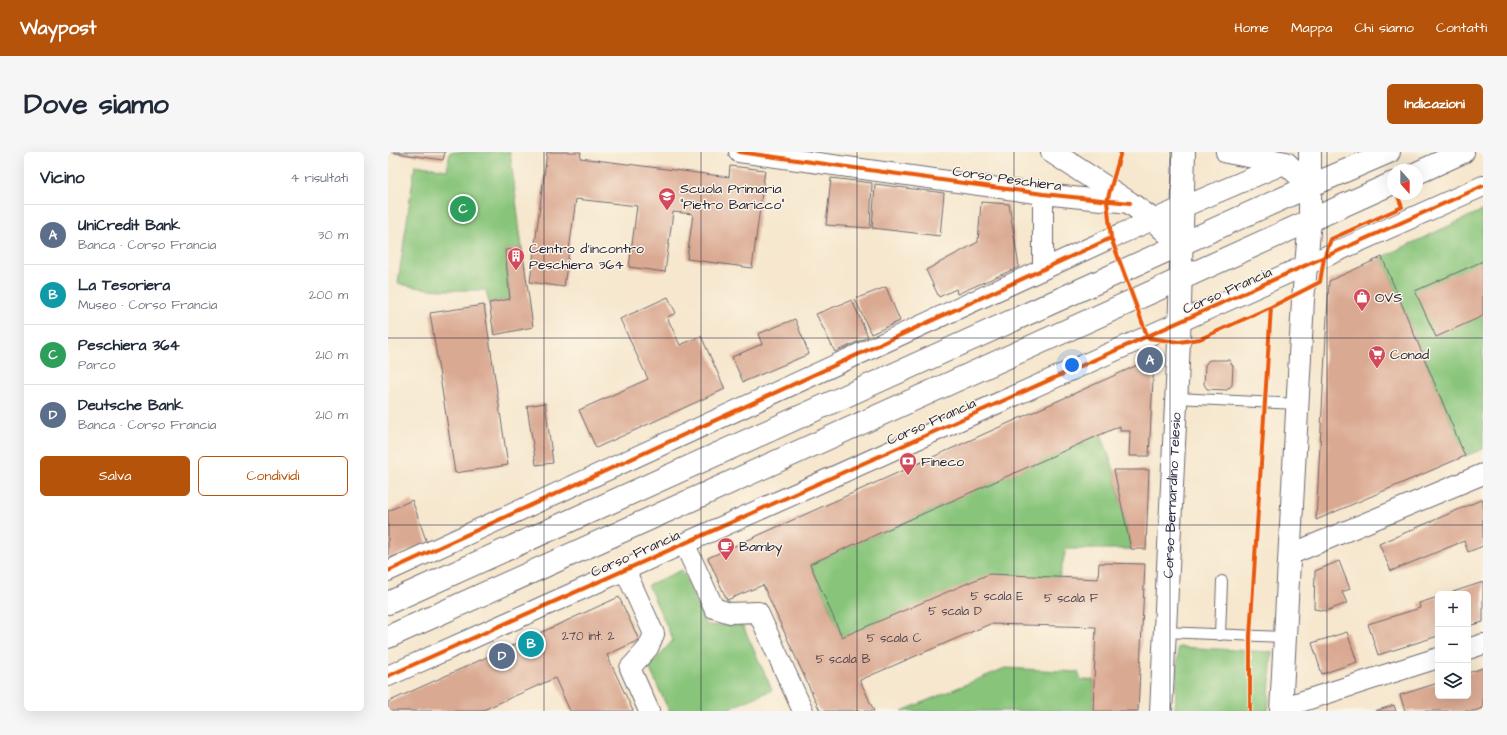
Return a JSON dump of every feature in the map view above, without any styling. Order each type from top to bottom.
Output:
[{"type":"main road","name":"Corso Peschiera","points":[[1052,152],[1130,203],[1153,220],[1181,245]]},
{"type":"main road","points":[[1180,280],[1184,152]]},
{"type":"main road","points":[[1227,152],[1286,163],[1310,186]]},
{"type":"main road","points":[[1281,709],[1303,300],[1310,220],[1310,152]]},
{"type":"main road","points":[[388,603],[1310,186],[1389,152]]},
{"type":"main road","points":[[1423,170],[1463,152]]},
{"type":"main road","name":"Corso Francia","points":[[388,637],[1387,186]]},
{"type":"main road","name":"Corso Bernardino Telesio","points":[[1161,711],[1180,323],[1180,280]]},
{"type":"street","name":"Corso Peschiera","points":[[739,152],[1043,194],[1130,203]]},
{"type":"street","points":[[388,571],[1153,220],[1286,163]]},
{"type":"street","name":"Corso Francia","points":[[388,676],[684,542],[1307,267],[1483,186]]},
{"type":"street","name":"Corso Peschiera","points":[[1043,194],[1043,270]]},
{"type":"street","points":[[1289,555],[1483,474]]},
{"type":"street","points":[[684,542],[714,608],[730,612],[758,612],[803,711]]},
{"type":"street","points":[[625,570],[654,634],[648,648],[630,668],[649,711]]},
{"type":"street","points":[[1471,648],[1483,644]]},
{"type":"street","points":[[1281,709],[1435,659]]},
{"type":"lane","points":[[1176,398],[1298,404]]},
{"type":"lane","points":[[1220,634],[1222,581]]},
{"type":"lane","points":[[1165,632],[1284,637]]},
{"type":"green space","points":[[450,152],[510,152],[522,248],[505,250],[510,299],[489,303],[486,290],[431,289],[398,283],[415,165],[447,170]]},
{"type":"green space","points":[[1483,210],[1483,449],[1465,456],[1382,257]]},
{"type":"green space","points":[[1101,434],[1114,470],[1131,549],[1066,549],[1059,578],[842,637],[810,564]]},
{"type":"green space","points":[[682,570],[706,625],[743,626],[772,690],[723,711],[669,711],[649,667],[673,640],[648,585]]},
{"type":"green space","points":[[1178,647],[1272,652],[1268,711],[1175,711]]},
{"type":"green space","points":[[1005,668],[1078,672],[1081,680],[1094,680],[1093,711],[902,711]]},
{"type":"building","points":[[389,152],[445,152],[443,160]]},
{"type":"building","points":[[547,152],[581,152],[580,158],[729,177],[730,166],[765,170],[752,268],[687,259],[693,214],[673,212],[665,272],[629,267],[637,206],[576,199],[564,287],[530,282]]},
{"type":"building","points":[[831,178],[872,183],[870,228],[826,225]]},
{"type":"building","points":[[875,184],[944,193],[940,236],[872,228]]},
{"type":"building","points":[[981,202],[1009,204],[1019,267],[957,294],[956,289],[939,297],[926,270],[978,242]]},
{"type":"building","name":"Centro d'incontro Peschiera 364","points":[[522,248],[533,327],[494,335],[489,303],[510,299],[505,250]]},
{"type":"building","name":"Conad","points":[[1382,257],[1465,456],[1316,520],[1329,281]]},
{"type":"building","points":[[1483,261],[1483,316],[1436,337],[1415,291]]},
{"type":"building","points":[[886,287],[900,321],[871,334],[855,299]]},
{"type":"building","points":[[668,297],[676,313],[667,317],[680,345],[701,336],[725,389],[596,448],[579,410],[648,379],[620,319]]},
{"type":"building","points":[[852,300],[868,337],[835,352],[816,314]]},
{"type":"building","points":[[484,305],[508,465],[455,473],[430,313]]},
{"type":"building","points":[[795,319],[809,354],[743,382],[732,357],[762,344],[758,334]]},
{"type":"building","points":[[1151,359],[1154,361],[1149,456],[1129,456],[1130,431],[1120,431],[1120,426],[810,564],[842,637],[989,574],[1098,579],[1099,563],[1145,564],[1138,711],[1093,711],[1096,627],[990,624],[860,680],[874,711],[820,711],[763,585],[727,600],[708,558]]},
{"type":"building","points":[[1209,360],[1229,360],[1233,366],[1232,385],[1227,390],[1207,389],[1204,384],[1205,365]]},
{"type":"building","points":[[545,403],[553,463],[536,465],[527,406]]},
{"type":"building","points":[[1114,470],[1149,470],[1146,549],[1131,549]]},
{"type":"building","points":[[1483,499],[1483,546],[1468,552],[1464,541],[1391,571],[1379,544]]},
{"type":"building","points":[[412,500],[427,543],[388,559],[388,511]]},
{"type":"building","points":[[1339,561],[1350,589],[1342,592],[1347,603],[1326,611],[1314,609],[1315,571]]},
{"type":"building","points":[[1483,582],[1483,622],[1471,625],[1471,591],[1456,591]]},
{"type":"building","points":[[619,597],[639,640],[607,655],[633,711],[570,711],[555,678],[481,711],[388,711],[388,702]]},
{"type":"building","points":[[1435,598],[1435,637],[1378,655],[1368,624],[1420,608],[1419,603]]},
{"type":"building","points":[[1347,632],[1357,662],[1322,674],[1312,643]]},
{"type":"building","points":[[1483,668],[1483,708],[1474,711],[1405,711],[1400,695],[1435,684],[1435,699],[1471,699],[1471,672]]},
{"type":"building","points":[[1394,705],[1396,711],[1375,711]]},
{"type":"cycle path","points":[[739,152],[1043,194],[1130,203]]},
{"type":"cycle path","points":[[1121,152],[1107,201],[1111,238],[1148,338],[1179,342],[1200,339],[1271,307],[1320,282],[1324,258],[1331,239],[1402,207],[1399,200]]},
{"type":"cycle path","points":[[388,676],[1210,310],[1483,186]]},
{"type":"cycle path","points":[[388,571],[1111,238]]},
{"type":"cycle path","points":[[1250,711],[1250,636],[1271,307]]},
{"type":"place","name":"Peschiera 364","points":[[463,209]]},
{"type":"place","name":"Scuola Primaria \"Pietro Baricco\"","points":[[667,211]]},
{"type":"place","name":"Centro d'incontro Peschiera 364","points":[[516,271]]},
{"type":"place","name":"OVS","points":[[1362,312]]},
{"type":"place","name":"UniCredit Bank","points":[[1150,360]]},
{"type":"place","name":"Conad","points":[[1377,369]]},
{"type":"place","name":"Fineco","points":[[908,476]]},
{"type":"place","name":"Bamby","points":[[726,561]]},
{"type":"place","name":"La Tesoriera","points":[[531,644]]},
{"type":"place","name":"Deutsche Bank","points":[[502,656]]}]
